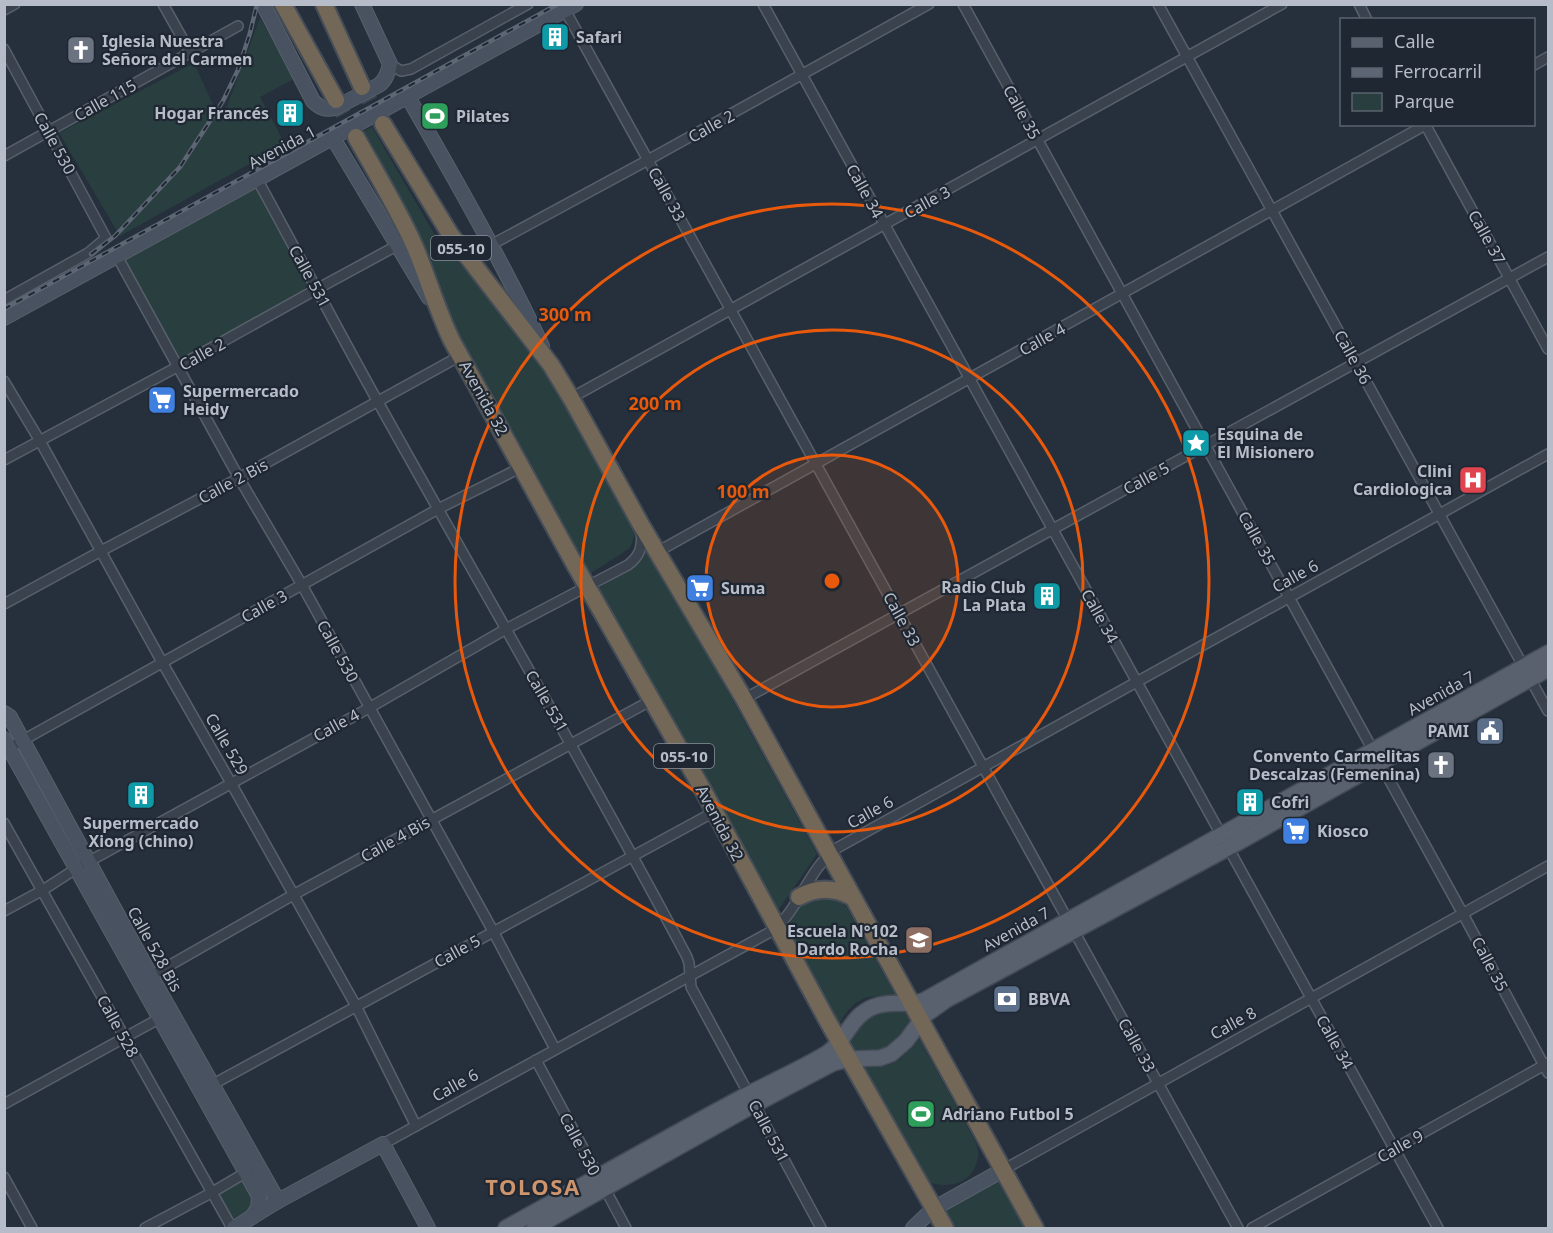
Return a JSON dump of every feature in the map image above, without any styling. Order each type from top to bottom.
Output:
[{"type":"highway","points":[[283,4],[330,104]]},
{"type":"highway","points":[[324,4],[362,87]]},
{"type":"highway","name":"055-10","points":[[382,124],[450,234],[551,365],[571,398],[640,523],[744,699],[1035,1228]]},
{"type":"highway","name":"Avenida 32","points":[[356,137],[415,247],[443,323],[460,356],[945,1228]]},
{"type":"highway","points":[[799,897],[813,891],[827,889],[840,891],[852,897]]},
{"type":"main road","name":"Avenida 7","points":[[506,1228],[601,1183],[752,1100],[828,1053],[864,1011],[885,1004],[923,1001],[1071,925],[1528,673],[1548,653]]},
{"type":"main road","name":"Avenida 7","points":[[1528,673],[1548,669]]},
{"type":"main road","name":"Avenida 7","points":[[752,1100],[833,1063],[850,1059],[874,1059],[891,1054],[906,1041],[929,1011],[1071,925]]},
{"type":"main road","name":"Avenida 7","points":[[534,1228],[601,1183]]},
{"type":"street","points":[[4,10],[15,4]]},
{"type":"street","points":[[163,4],[190,52]]},
{"type":"street","points":[[263,4],[313,100],[330,104]]},
{"type":"street","points":[[362,4],[390,64],[401,71],[411,69],[528,4]]},
{"type":"street","name":"Calle 34","points":[[763,4],[1438,1228]]},
{"type":"street","name":"Calle 2","points":[[491,244],[929,4]]},
{"type":"street","name":"Calle 35","points":[[963,4],[1547,1067]]},
{"type":"street","name":"Calle 36","points":[[1158,4],[1548,711]]},
{"type":"street","name":"Calle 3","points":[[571,398],[1282,4]]},
{"type":"street","points":[[1359,4],[1366,18]]},
{"type":"street","name":"Avenida 1","points":[[4,318],[571,7]]},
{"type":"street","name":"Calle 33","points":[[571,7],[648,160],[1238,1228]]},
{"type":"street","name":"Calle 115","points":[[4,156],[238,26]]},
{"type":"street","name":"Calle 530","points":[[4,49],[106,238],[88,253],[4,300]]},
{"type":"street","name":"Avenida 1","points":[[330,104],[329,110],[379,85],[386,78],[390,64]]},
{"type":"street","points":[[408,98],[491,244],[551,365]]},
{"type":"street","name":"Calle 4","points":[[657,552],[1424,126]]},
{"type":"street","name":"Calle 37","points":[[1427,126],[1548,349]]},
{"type":"street","name":"Avenida 32","points":[[333,138],[443,323]]},
{"type":"street","name":"Calle 531","points":[[257,179],[438,509],[633,855],[687,957],[691,987],[821,1228]]},
{"type":"street","name":"Calle 2","points":[[4,460],[177,368],[398,245]]},
{"type":"street","name":"Calle 530","points":[[117,256],[177,368],[302,585],[493,931],[555,1049]]},
{"type":"street","name":"Calle 5","points":[[744,699],[1548,257]]},
{"type":"street","name":"Calle 2 Bis","points":[[4,604],[460,356]]},
{"type":"street","name":"Calle 529","points":[[4,381],[40,441],[356,1006],[416,1126]]},
{"type":"street","name":"Calle 6","points":[[233,1228],[278,1201],[760,938],[776,927],[787,915],[819,866],[837,848],[1548,454]]},
{"type":"street","name":"Calle 3","points":[[7,744],[22,740],[438,509],[522,466]]},
{"type":"street","name":"Calle 4","points":[[4,911],[506,629],[634,560],[642,546],[640,523]]},
{"type":"street","name":"Calle 4 Bis","points":[[147,981],[293,895],[652,700]]},
{"type":"street","name":"Calle 528 Bis","points":[[4,713],[10,717],[83,865],[251,1169],[278,1201]]},
{"type":"street","name":"Calle 528 Bis","points":[[7,744],[83,865]]},
{"type":"street","name":"Calle 5","points":[[206,1088],[714,812]]},
{"type":"street","name":"Calle 528","points":[[4,823],[211,1193],[233,1228]]},
{"type":"street","name":"Calle 8","points":[[913,1228],[933,1209],[1548,866]]},
{"type":"street","points":[[4,1104],[166,1015]]},
{"type":"street","name":"Calle 530","points":[[536,1060],[626,1228]]},
{"type":"street","name":"Calle 9","points":[[1252,1228],[1547,1067]]},
{"type":"street","points":[[383,1144],[428,1228]]},
{"type":"street","points":[[145,1228],[251,1169]]},
{"type":"street","name":"Calle 528 Bis","points":[[251,1169],[259,1196],[258,1208],[252,1217]]},
{"type":"street","points":[[4,1177],[32,1228]]},
{"type":"green space","points":[[260,18],[294,79],[260,97],[285,144],[120,236],[59,133],[194,63],[221,122]]},
{"type":"green space","points":[[372,127],[439,242],[521,328],[636,532],[630,548],[591,573],[453,333],[359,134]]},
{"type":"green space","points":[[253,189],[257,190],[307,278],[307,285],[304,290],[181,359],[176,359],[126,266],[126,261],[130,254]]},
{"type":"green space","points":[[648,546],[817,854],[777,912],[597,589],[638,564]]},
{"type":"green space","points":[[827,896],[841,902],[847,908],[896,997],[869,997],[857,1002],[848,1010],[838,1027],[788,930],[793,914],[800,904],[810,899]]},
{"type":"green space","points":[[890,1008],[903,1010],[910,1022],[906,1036],[892,1050],[855,1052],[847,1040],[867,1016]]},
{"type":"green space","points":[[917,1035],[976,1143],[978,1157],[976,1166],[966,1179],[959,1182],[943,1185],[926,1181],[858,1066],[887,1066],[907,1052]]},
{"type":"green space","points":[[241,1177],[255,1200],[254,1207],[232,1219],[216,1192]]},
{"type":"green space","points":[[997,1180],[1024,1228],[949,1228],[940,1209]]},
{"type":"tunnel","points":[[362,87],[383,124]]},
{"type":"tunnel","points":[[336,100],[356,137]]},
{"type":"railway","points":[[91,254],[115,236],[180,167],[223,101],[238,70],[257,4]]},
{"type":"railway","points":[[4,309],[558,4]]},
{"type":"place","name":"Safari","points":[[555,37]]},
{"type":"place","name":"Iglesia Nuestra Señora del Carmen","points":[[81,50]]},
{"type":"place","name":"Hogar Francés","points":[[290,113]]},
{"type":"place","name":"Pilates","points":[[435,116]]},
{"type":"place","name":"Supermercado Heidy","points":[[162,400]]},
{"type":"place","name":"Esquina de El Misionero","points":[[1196,443]]},
{"type":"place","name":"Clini Cardiologica","points":[[1473,480]]},
{"type":"place","name":"Suma","points":[[700,588]]},
{"type":"place","name":"Radio Club La Plata","points":[[1047,596]]},
{"type":"place","name":"PAMI","points":[[1490,731]]},
{"type":"place","name":"Convento Carmelitas Descalzas (Femenina)","points":[[1441,765]]},
{"type":"place","name":"Supermercado Xiong (chino)","points":[[141,795]]},
{"type":"place","name":"Cofri","points":[[1250,802]]},
{"type":"place","name":"Kiosco","points":[[1296,831]]},
{"type":"place","name":"Escuela N°102 Dardo Rocha","points":[[919,940]]},
{"type":"place","name":"BBVA","points":[[1007,999]]},
{"type":"place","name":"Adriano Futbol 5","points":[[921,1114]]},
{"type":"district","name":"TOLOSA","points":[[533,1186]]}]
